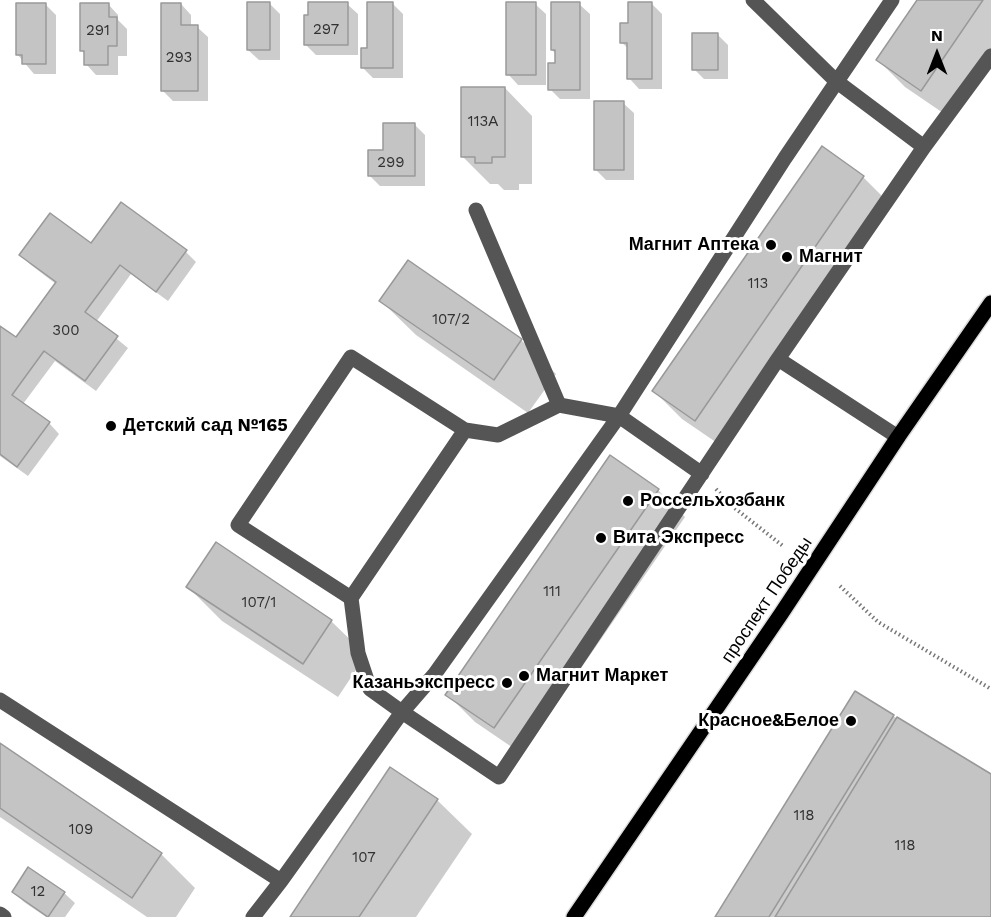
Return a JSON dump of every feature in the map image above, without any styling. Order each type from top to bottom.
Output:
[{"type":"main road","name":"проспект Победы","points":[[574,917],[991,303]]},
{"type":"lane","points":[[253,917],[402,712],[434,675],[619,416],[836,81],[892,0]]},
{"type":"lane","points":[[756,1],[836,81],[924,147]]},
{"type":"lane","points":[[465,430],[351,598],[358,653],[370,689],[499,777],[778,359],[924,147],[991,56]]},
{"type":"lane","points":[[476,210],[558,405]]},
{"type":"lane","points":[[351,598],[238,525],[351,357],[465,430],[498,435],[558,405],[619,416],[702,474]]},
{"type":"lane","points":[[778,359],[898,437]]},
{"type":"lane","points":[[0,700],[280,881]]},
{"type":"lane","points":[[0,914],[4,917]]},
{"type":"path","points":[[702,474],[732,506],[783,546]]},
{"type":"path","points":[[840,586],[878,622],[991,689]]},
{"type":"building","points":[[917,0],[983,0],[921,91],[876,60]]},
{"type":"building","points":[[247,2],[270,2],[270,50],[247,50]]},
{"type":"building","points":[[308,2],[348,2],[348,45],[304,45],[304,15],[308,15]]},
{"type":"building","points":[[367,2],[393,2],[393,68],[361,68],[361,48],[367,48]]},
{"type":"building","points":[[506,2],[536,2],[536,75],[506,75]]},
{"type":"building","points":[[551,2],[580,2],[580,90],[548,90],[548,63],[555,63],[555,50],[551,50]]},
{"type":"building","points":[[628,2],[652,2],[652,79],[627,79],[627,43],[620,43],[620,23],[628,23]]},
{"type":"building","points":[[16,3],[46,3],[46,64],[22,64],[22,55],[16,55]]},
{"type":"building","points":[[80,3],[109,3],[109,17],[117,17],[117,46],[108,46],[108,65],[84,65],[84,51],[80,51]]},
{"type":"building","points":[[161,3],[181,3],[181,25],[198,25],[198,91],[161,91]]},
{"type":"building","points":[[692,33],[718,33],[718,70],[692,70]]},
{"type":"building","points":[[461,87],[505,87],[505,157],[492,157],[492,163],[475,163],[475,157],[461,157]]},
{"type":"building","points":[[594,101],[624,101],[624,170],[594,170]]},
{"type":"building","points":[[383,123],[415,123],[415,176],[368,176],[368,150],[383,150]]},
{"type":"building","points":[[822,146],[864,176],[695,421],[652,391]]},
{"type":"building","points":[[121,202],[187,250],[156,292],[120,265],[85,312],[118,336],[85,381],[44,351],[12,395],[50,422],[17,467],[0,454],[0,326],[16,337],[56,282],[19,255],[50,213],[91,243]]},
{"type":"building","points":[[408,260],[522,339],[494,380],[379,301]]},
{"type":"building","points":[[610,455],[659,489],[494,728],[445,695]]},
{"type":"building","points":[[216,542],[332,620],[303,664],[186,587]]},
{"type":"building","points":[[855,691],[894,715],[769,917],[715,917]]},
{"type":"building","points":[[897,717],[991,774],[991,917],[775,917]]},
{"type":"building","points":[[0,743],[162,853],[132,898],[0,808]]},
{"type":"building","points":[[390,767],[438,799],[359,917],[290,917]]},
{"type":"building","points":[[28,867],[65,892],[48,917],[12,892]]},
{"type":"place","name":"Магнит Аптека","points":[[771,245]]},
{"type":"place","name":"Магнит","points":[[787,257]]},
{"type":"place","name":"Детский сад №165","points":[[111,426]]},
{"type":"place","name":"Россельхозбанк","points":[[628,501]]},
{"type":"place","name":"Вита Экспресс","points":[[601,538]]},
{"type":"place","name":"Магнит Маркет","points":[[524,676]]},
{"type":"place","name":"Казаньэкспресс","points":[[507,683]]},
{"type":"place","name":"Красное&Белое","points":[[851,721]]}]
